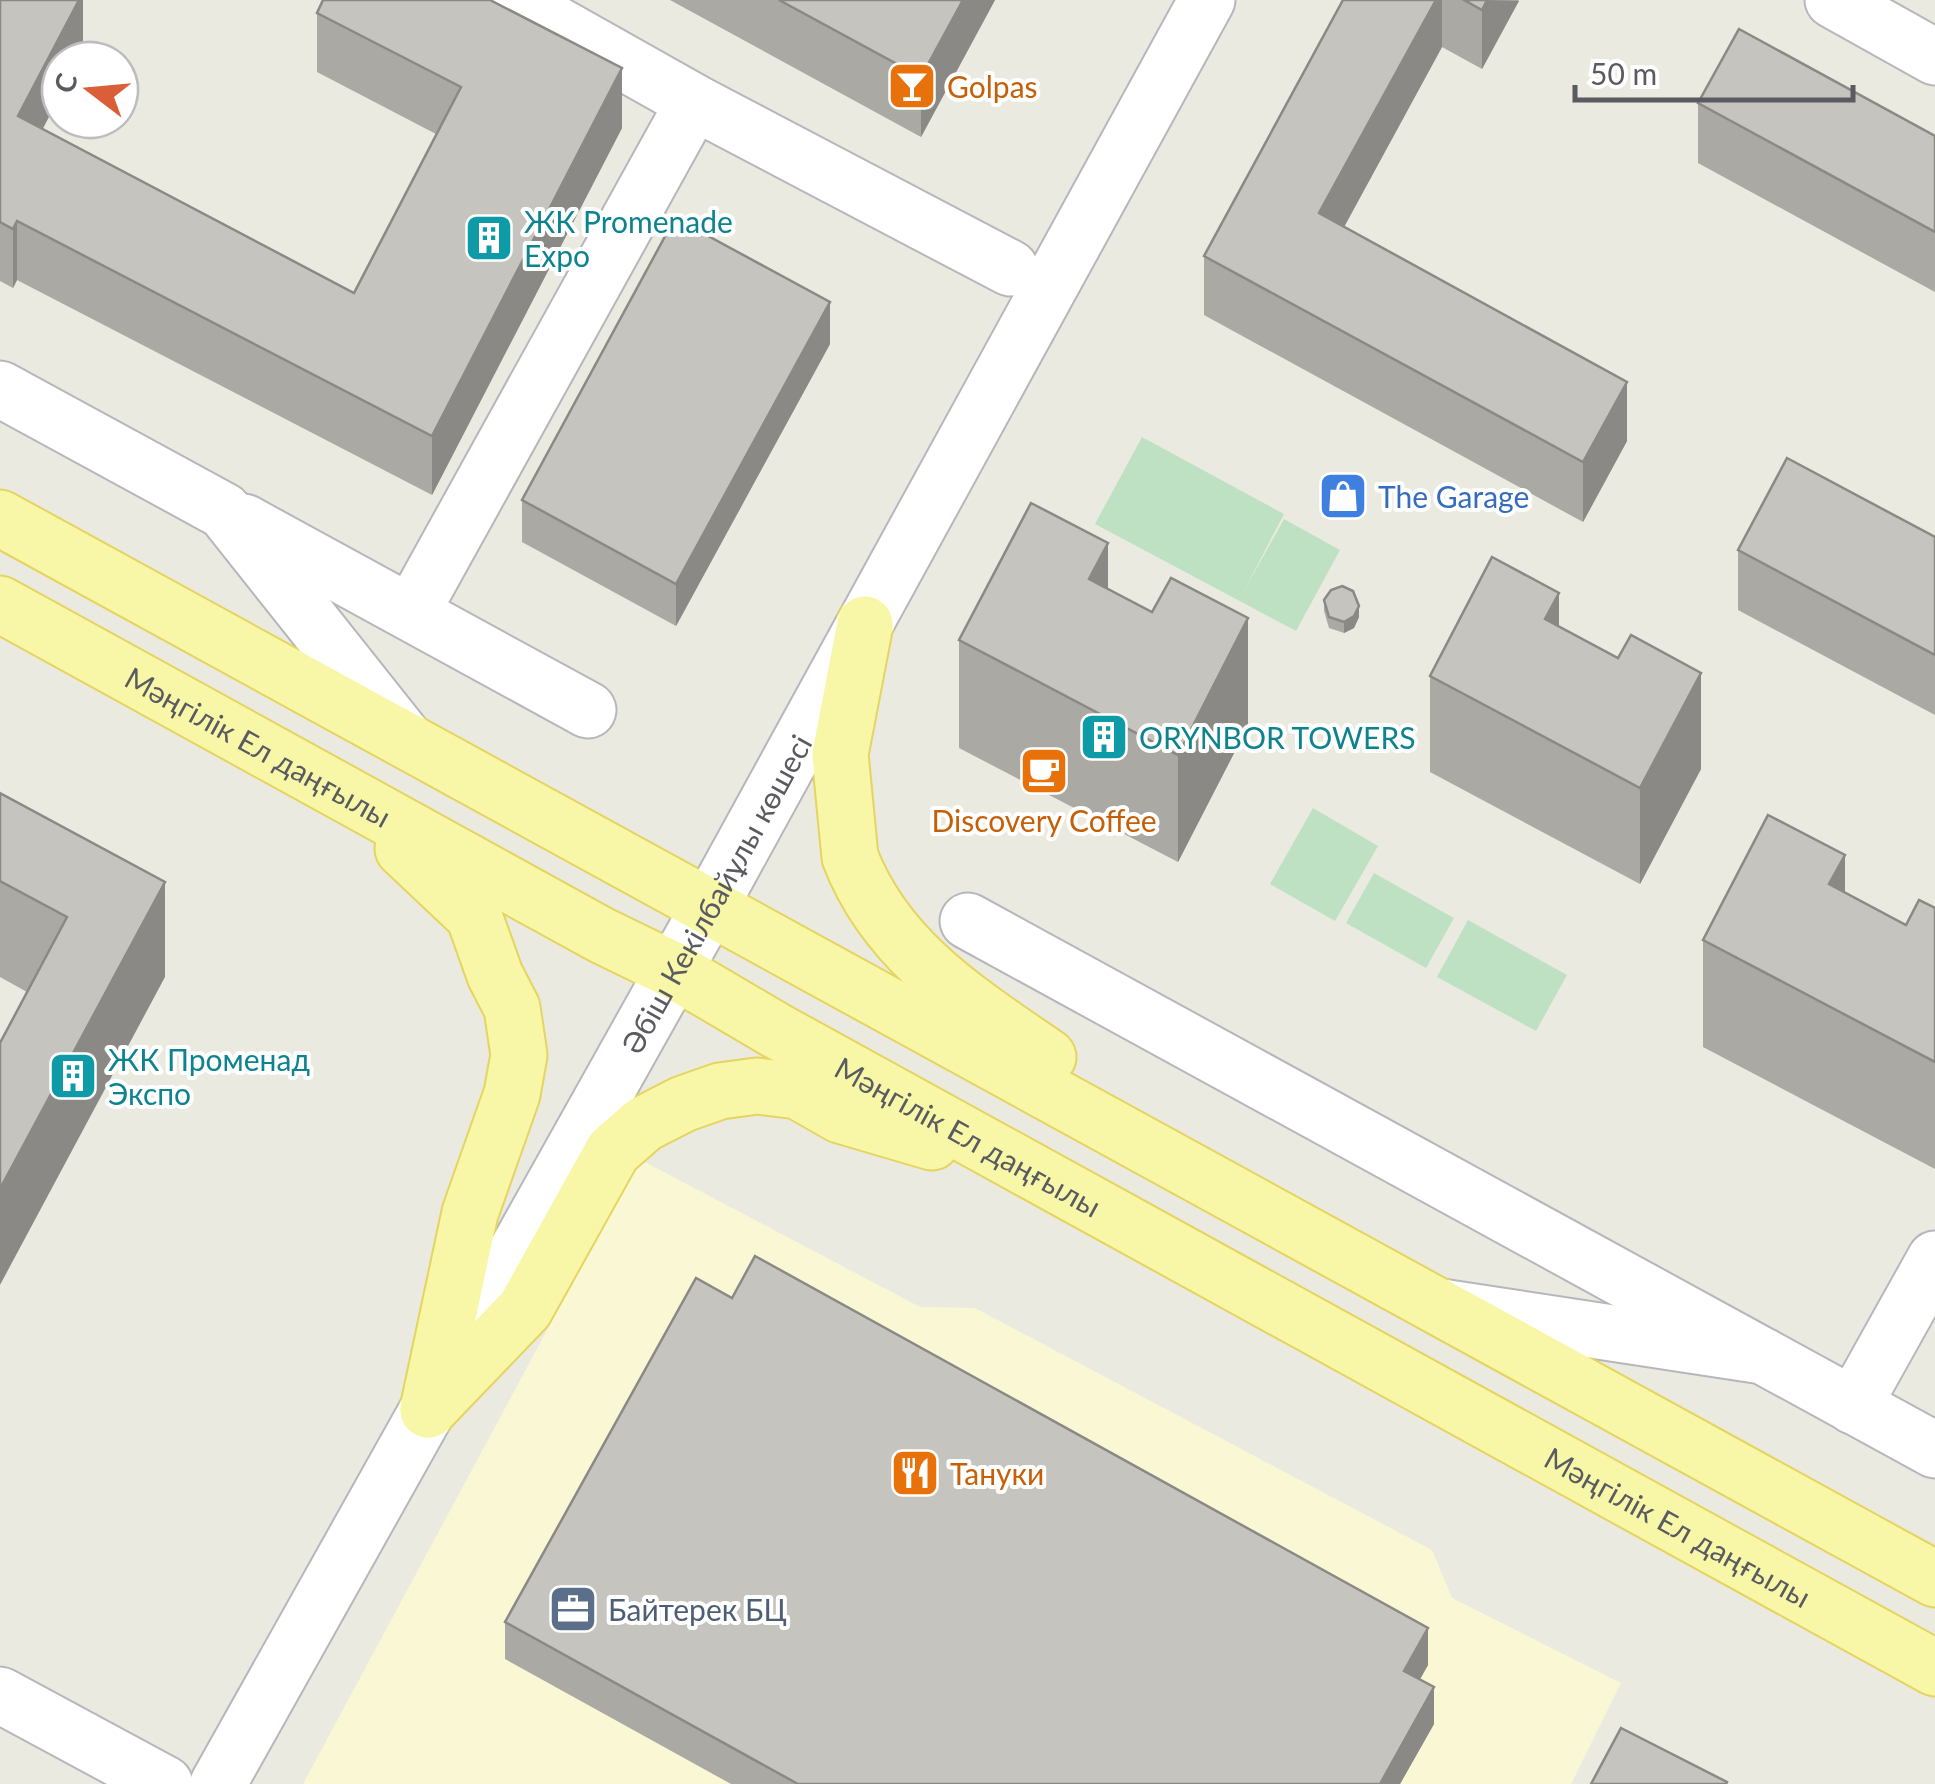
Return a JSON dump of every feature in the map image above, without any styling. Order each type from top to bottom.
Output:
[{"type":"main road","points":[[0,518],[1935,1579]]},
{"type":"main road","name":"Мәңгілік Ел даңғылы","points":[[0,604],[600,935],[674,971],[1935,1668]]},
{"type":"main road","points":[[864,624],[840,754],[850,857],[864,892],[904,946],[948,988],[1258,1207]]},
{"type":"main road","points":[[346,794],[474,916],[495,975],[512,1008],[516,1030],[519,1055],[512,1094],[470,1213],[428,1410]]},
{"type":"main road","points":[[428,1410],[525,1309],[612,1151],[644,1124],[682,1104],[757,1086],[798,1091],[840,1115],[927,1141],[989,1148]]},
{"type":"street","points":[[512,0],[694,102],[1010,268]]},
{"type":"street","name":"Әбіш Кекілбайұлы көшесі","points":[[218,1784],[674,971],[1207,0]]},
{"type":"street","points":[[1834,0],[1935,57]]},
{"type":"street","points":[[411,613],[694,102]]},
{"type":"street","points":[[0,389],[588,710]]},
{"type":"street","points":[[224,511],[406,740]]},
{"type":"street","points":[[968,921],[1935,1450]]},
{"type":"street","points":[[1438,1306],[1536,1308],[1552,1303],[1564,1291],[1565,1274],[1543,1236]]},
{"type":"street","points":[[1853,1406],[1935,1259]]},
{"type":"street","points":[[1438,1306],[1763,1356]]},
{"type":"street","points":[[0,1695],[165,1784]]},
{"type":"shaded area","points":[[639,1159],[920,1307],[975,1308],[1432,1550],[1452,1598],[1621,1683],[1571,1784],[303,1784]]},
{"type":"green space","points":[[1142,437],[1284,514],[1244,591],[1284,519],[1340,550],[1296,631],[1095,524]]},
{"type":"green space","points":[[1313,808],[1378,846],[1335,921],[1270,884]]},
{"type":"green space","points":[[1374,873],[1454,918],[1426,968],[1346,923]]},
{"type":"green space","points":[[1468,920],[1567,975],[1536,1031],[1437,977]]},
{"type":"building","points":[[0,0],[79,0],[58,40],[40,40],[40,74],[18,116],[40,128],[40,140],[64,140],[354,293],[461,87],[317,13],[323,0],[490,0],[622,68],[432,436],[17,221],[13,229],[0,222]]},
{"type":"building","points":[[779,0],[963,0],[921,77]]},
{"type":"building","points":[[1343,0],[1436,0],[1319,213],[1627,382],[1583,462],[1204,256]]},
{"type":"building","points":[[1464,0],[1487,0],[1482,10]]},
{"type":"building","points":[[1739,29],[1935,136],[1935,232],[1698,103]]},
{"type":"building","points":[[675,218],[830,302],[676,584],[522,500]]},
{"type":"building","points":[[1787,458],[1935,537],[1935,655],[1738,550]]},
{"type":"building","points":[[1031,503],[1108,543],[1089,579],[1152,612],[1171,578],[1248,618],[1178,755],[959,640]]},
{"type":"building","points":[[1492,557],[1559,593],[1545,619],[1618,658],[1631,635],[1701,673],[1640,788],[1430,676]]},
{"type":"building","points":[[1342,586],[1353,591],[1359,606],[1354,616],[1344,622],[1329,617],[1324,600],[1331,590]]},
{"type":"building","points":[[0,793],[165,882],[0,1189],[0,1043],[67,917],[0,881]]},
{"type":"building","points":[[1768,815],[1845,855],[1829,884],[1906,925],[1919,900],[1935,908],[1935,1062],[1703,940]]},
{"type":"building","points":[[755,1256],[1428,1628],[1404,1671],[1434,1687],[1380,1784],[798,1784],[505,1622],[696,1278],[732,1298]]},
{"type":"building","points":[[1621,1728],[1727,1782],[1726,1784],[1591,1784]]},
{"type":"place","name":"Golpas","points":[[912,86]]},
{"type":"place","name":"ЖК Promenade Expo","points":[[489,238]]},
{"type":"place","name":"The Garage","points":[[1343,496]]},
{"type":"place","name":"ORYNBOR TOWERS","points":[[1104,737]]},
{"type":"place","name":"Discovery Coffee","points":[[1044,771]]},
{"type":"place","name":"ЖК Променад Экспо","points":[[73,1076]]},
{"type":"place","name":"Тануки","points":[[915,1473]]},
{"type":"place","name":"Байтерек БЦ","points":[[573,1609]]}]
